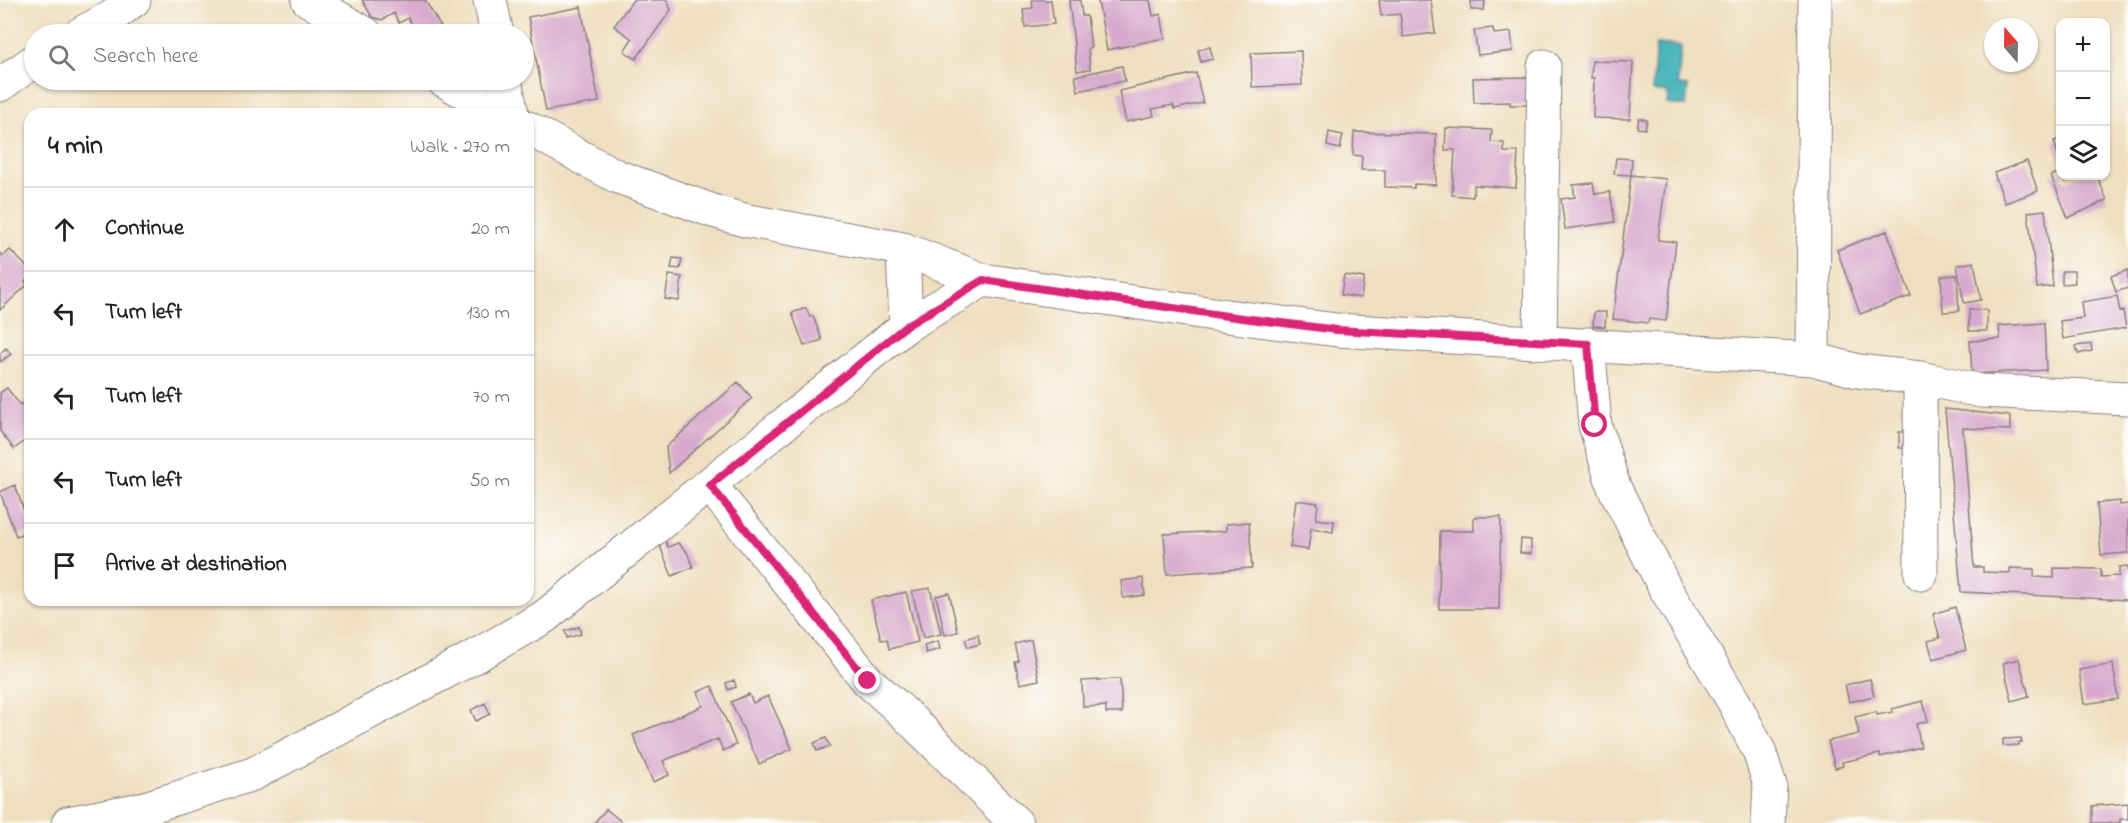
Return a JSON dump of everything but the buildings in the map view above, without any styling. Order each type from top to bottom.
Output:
[{"type":"street","points":[[98,24],[134,0]]},
{"type":"street","points":[[308,0],[349,24]]},
{"type":"street","points":[[490,0],[495,24]]},
{"type":"street","points":[[1814,359],[1815,0]]},
{"type":"street","points":[[1540,342],[1544,66]]},
{"type":"street","points":[[0,85],[24,68]]},
{"type":"street","points":[[461,90],[492,108]]},
{"type":"street","points":[[507,90],[511,108]]},
{"type":"street","points":[[534,131],[616,176],[712,211],[744,220],[903,249],[983,280],[1337,330],[1814,359],[1858,371],[1920,378],[1981,391],[2128,398]]},
{"type":"street","points":[[903,249],[906,326]]},
{"type":"street","points":[[68,823],[142,809],[253,774],[472,658],[544,616],[906,326],[983,280]]},
{"type":"street","points":[[1588,344],[1595,425],[1614,487],[1665,588],[1734,702],[1759,751],[1770,784],[1768,823]]},
{"type":"street","points":[[1920,378],[1921,574]]},
{"type":"street","points":[[710,485],[868,681],[905,714],[1016,823]]},
{"type":"water","points":[[1656,44],[1681,46],[1678,85],[1688,86],[1686,106],[1667,104],[1668,93],[1652,91]]},
{"type":"route","points":[[868,681],[710,485],[906,326],[983,280],[1337,330],[1588,344],[1595,425]]}]
